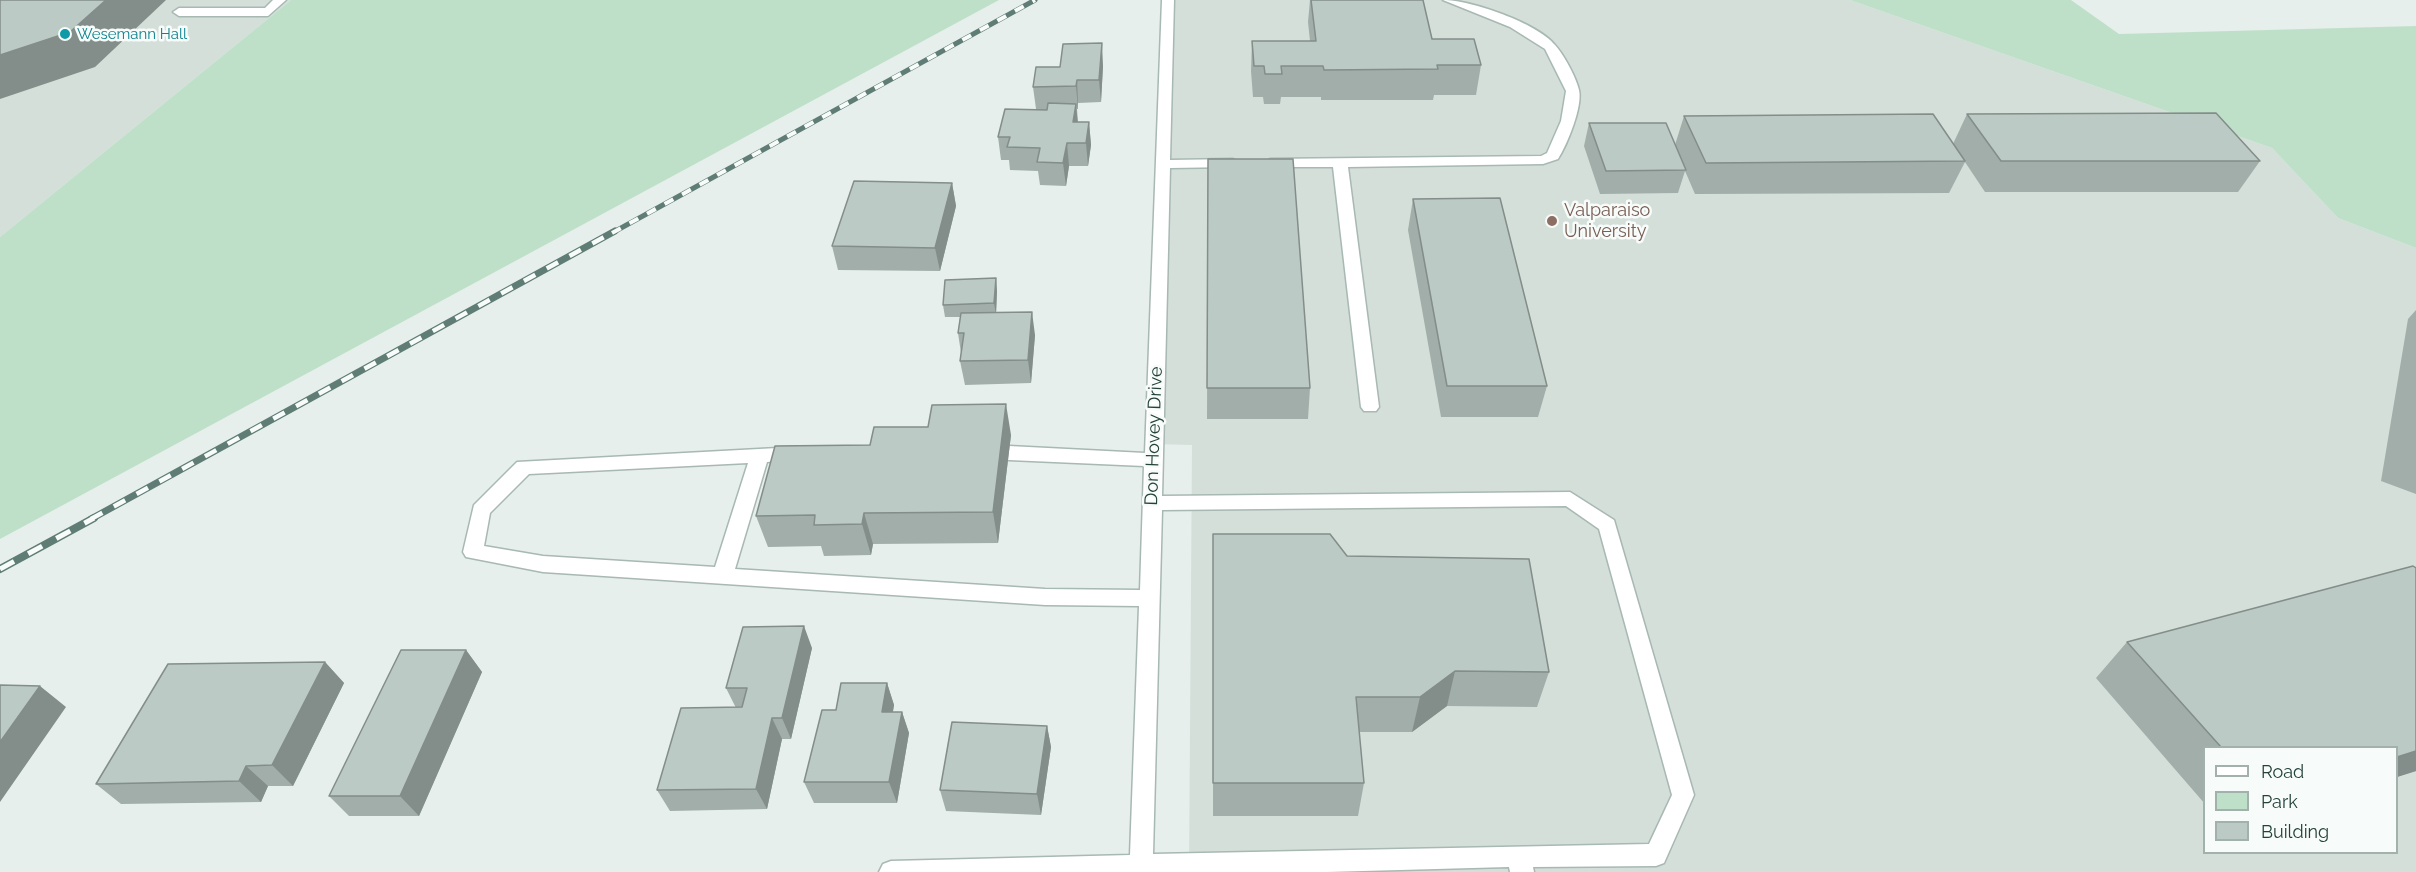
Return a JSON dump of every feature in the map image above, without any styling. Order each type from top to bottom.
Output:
[{"type":"street","points":[[179,12],[268,12],[280,0]]},
{"type":"street","name":"Don Hovey Drive","points":[[1141,869],[1168,0]]},
{"type":"street","points":[[1163,164],[1543,160],[1553,156],[1568,121],[1573,91],[1550,47],[1515,24],[1449,0]]},
{"type":"street","points":[[1340,162],[1370,407]]},
{"type":"street","points":[[819,453],[524,467],[481,510],[474,552],[543,564],[1045,597],[1149,598]]},
{"type":"street","points":[[1009,453],[1154,460]]},
{"type":"street","points":[[723,575],[760,454]]},
{"type":"street","points":[[891,872],[1521,864],[1656,855],[1683,795],[1607,525],[1570,499],[1152,503]]},
{"type":"shaded area","points":[[0,0],[291,0],[0,237]]},
{"type":"shaded area","points":[[1168,0],[1850,0],[2272,148],[2338,218],[2416,248],[2416,872],[1189,872],[1192,445],[1153,444]]},
{"type":"green space","points":[[291,0],[999,0],[0,539],[0,237]]},
{"type":"green space","points":[[1850,0],[2071,0],[2119,34],[2416,26],[2416,248],[2338,218],[2272,148]]},
{"type":"building","points":[[0,0],[106,0],[70,32],[0,55]]},
{"type":"building","points":[[1311,0],[1423,0],[1432,39],[1474,39],[1481,65],[1437,65],[1438,69],[1324,70],[1323,66],[1281,66],[1282,74],[1265,74],[1264,66],[1254,66],[1252,41],[1316,41]]},
{"type":"building","points":[[1102,43],[1099,80],[1077,80],[1076,86],[1033,87],[1036,67],[1060,67],[1063,44]]},
{"type":"building","points":[[1048,103],[1076,104],[1073,122],[1089,122],[1086,143],[1067,143],[1063,163],[1037,162],[1040,148],[1007,147],[1010,137],[998,137],[1005,109],[1047,110]]},
{"type":"building","points":[[2216,113],[2260,161],[2001,161],[1967,114]]},
{"type":"building","points":[[1933,114],[1965,161],[1706,163],[1684,116]]},
{"type":"building","points":[[1589,123],[1666,123],[1686,170],[1606,171]]},
{"type":"building","points":[[1208,159],[1293,159],[1310,388],[1207,388]]},
{"type":"building","points":[[854,181],[952,183],[935,248],[832,246]]},
{"type":"building","points":[[1500,198],[1547,386],[1447,386],[1413,199]]},
{"type":"building","points":[[996,278],[994,303],[943,305],[945,280]]},
{"type":"building","points":[[1032,312],[1028,360],[960,361],[964,333],[958,333],[961,313]]},
{"type":"building","points":[[1006,404],[993,512],[864,513],[862,524],[814,525],[815,515],[756,516],[775,446],[870,445],[874,427],[928,427],[932,405]]},
{"type":"building","points":[[1213,534],[1330,534],[1347,556],[1529,559],[1549,672],[1455,671],[1420,697],[1356,697],[1364,783],[1213,783]]},
{"type":"building","points":[[2413,566],[2416,568],[2416,751],[2398,757],[2398,746],[2220,746],[2127,642]]},
{"type":"building","points":[[804,626],[782,718],[772,718],[756,789],[657,790],[681,708],[742,707],[747,688],[726,688],[743,627]]},
{"type":"building","points":[[401,650],[466,650],[400,796],[329,796]]},
{"type":"building","points":[[325,662],[272,765],[246,766],[239,781],[96,784],[168,664]]},
{"type":"building","points":[[841,683],[887,683],[882,712],[902,712],[889,782],[804,782],[822,710],[836,710]]},
{"type":"building","points":[[0,685],[40,686],[0,742]]},
{"type":"building","points":[[952,722],[1047,726],[1037,794],[940,790]]},
{"type":"railway","points":[[612,233],[1035,0]]},
{"type":"railway","points":[[91,519],[615,231]]},
{"type":"railway","points":[[0,569],[94,518]]},
{"type":"place","name":"Wesemann Hall","points":[[65,34]]},
{"type":"place","name":"Valparaiso University","points":[[1552,221]]}]
